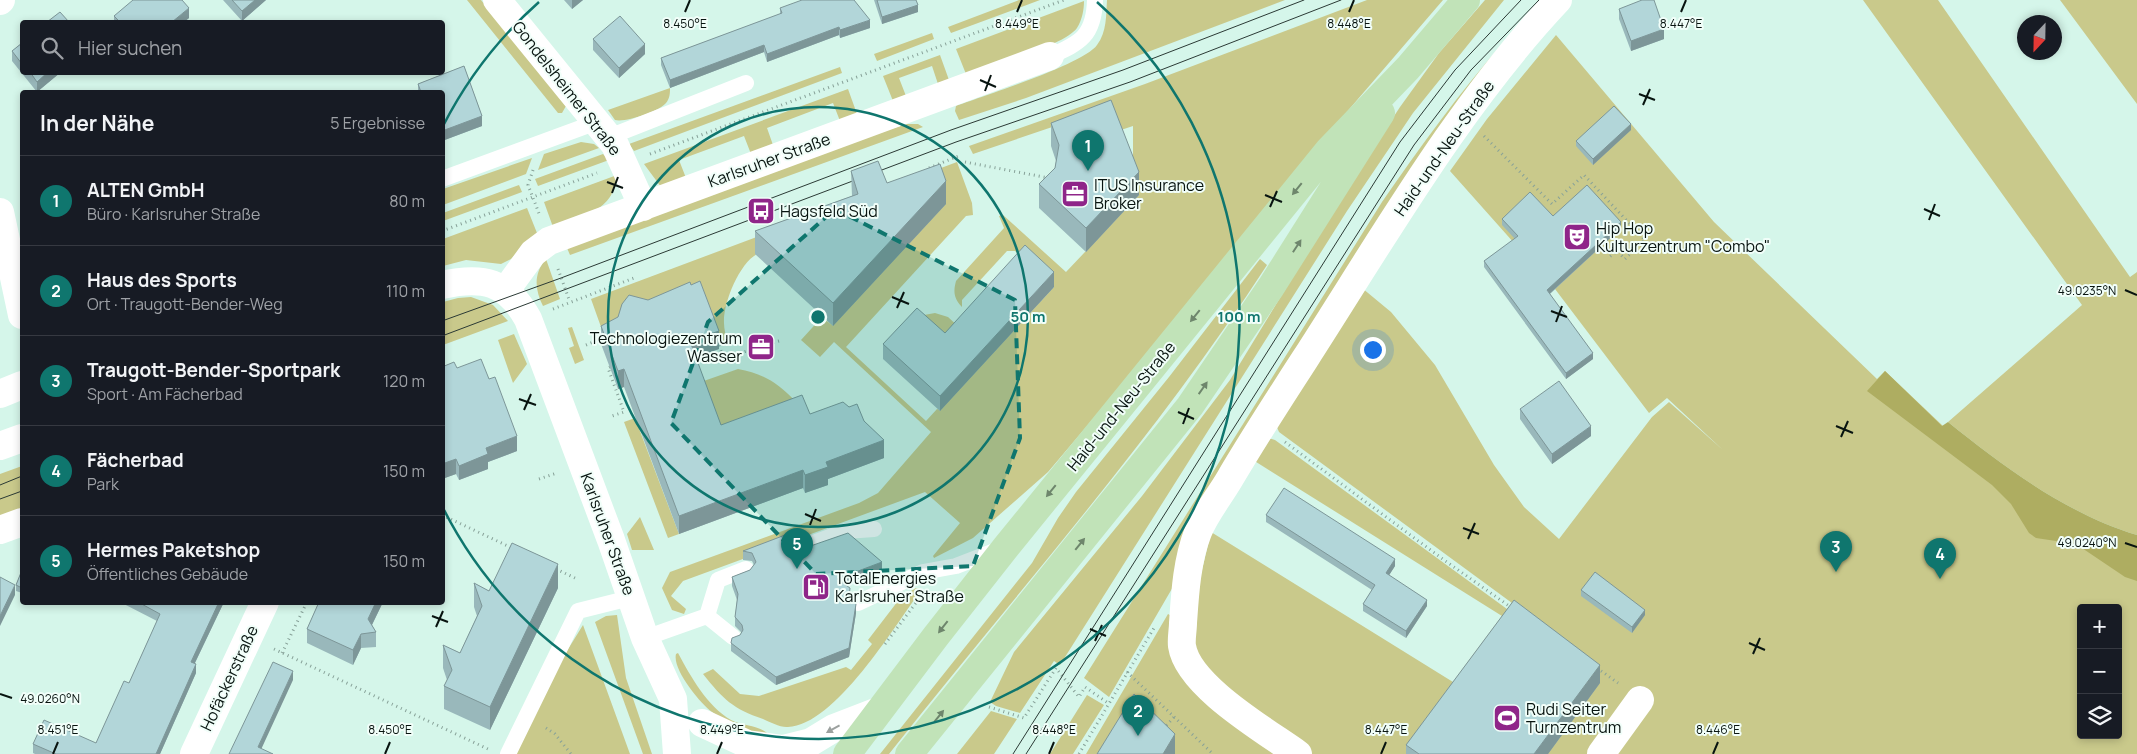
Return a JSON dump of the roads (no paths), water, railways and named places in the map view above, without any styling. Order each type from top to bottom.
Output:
[{"type":"main road","name":"Haid-und-Neu-Straße","points":[[847,754],[878,711],[1006,547],[1328,151],[1408,68],[1466,0]]},
{"type":"main road","name":"Haid-und-Neu-Straße","points":[[909,754],[1190,406],[1346,170],[1408,68]]},
{"type":"street","name":"Gondelsheimer Straße","points":[[497,0],[603,130],[624,163],[643,208]]},
{"type":"street","name":"Haid-und-Neu-Straße","points":[[1298,754],[1206,686],[1192,670],[1182,646],[1186,591],[1191,557],[1198,531],[1262,425],[1433,159],[1538,21],[1558,0]]},
{"type":"street","name":"Karlsruher Straße","points":[[681,748],[673,699],[645,638],[618,558],[540,348],[521,307],[506,290],[533,253],[544,244],[1050,56]]},
{"type":"street","points":[[0,212],[20,306]]},
{"type":"street","points":[[445,284],[471,280],[492,284],[506,290]]},
{"type":"street","points":[[0,394],[20,386]]},
{"type":"street","points":[[0,446],[20,439]]},
{"type":"street","points":[[0,530],[20,523]]},
{"type":"street","name":"Hofäckerstraße","points":[[194,754],[263,605]]},
{"type":"street","name":"Karlsruher Straße","points":[[673,699],[702,723],[725,754]]},
{"type":"street","points":[[1601,754],[1640,700]]},
{"type":"street","points":[[702,723],[747,744],[766,748],[783,748],[811,742],[834,728],[878,711]]},
{"type":"lane","points":[[1050,56],[1069,48],[1085,36],[1092,25],[1094,0]]},
{"type":"lane","points":[[445,178],[603,130],[746,83]]},
{"type":"lane","points":[[797,549],[846,531],[874,529]]},
{"type":"lane","points":[[858,603],[924,572],[956,566],[1006,547]]},
{"type":"lane","points":[[707,616],[718,580],[746,569]]},
{"type":"lane","points":[[508,754],[578,611],[630,598]]},
{"type":"lane","points":[[707,616],[733,636]]},
{"type":"lane","points":[[645,638],[707,616]]},
{"type":"tram line","points":[[445,320],[561,278],[951,130],[1123,70],[1304,0]]},
{"type":"tram line","points":[[445,335],[956,142],[1130,82],[1341,0]]},
{"type":"tram line","points":[[1013,754],[1400,142],[1455,70],[1521,0]]},
{"type":"tram line","points":[[1026,754],[1414,145],[1471,70],[1539,0]]},
{"type":"tram line","points":[[0,485],[20,477]]},
{"type":"tram line","points":[[0,499],[20,492]]},
{"type":"place","name":"ALTEN GmbH","points":[[1088,171]]},
{"type":"place","name":"ITUS Insurance Broker","points":[[1075,194]]},
{"type":"place","name":"Hagsfeld Süd","points":[[761,211]]},
{"type":"place","name":"Hip Hop Kulturzentrum \"Combo\"","points":[[1577,237]]},
{"type":"place","name":"Technologiezentrum Wasser","points":[[761,347]]},
{"type":"place","name":"Hermes Paketshop","points":[[797,569]]},
{"type":"place","name":"Traugott-Bender-Sportpark","points":[[1836,572]]},
{"type":"place","name":"Fächerbad","points":[[1940,579]]},
{"type":"place","name":"TotalEnergies Karlsruher Straße","points":[[816,587]]},
{"type":"place","name":"Rudi Seiter Turnzentrum","points":[[1507,718]]},
{"type":"place","name":"Haus des Sports","points":[[1138,736]]}]
